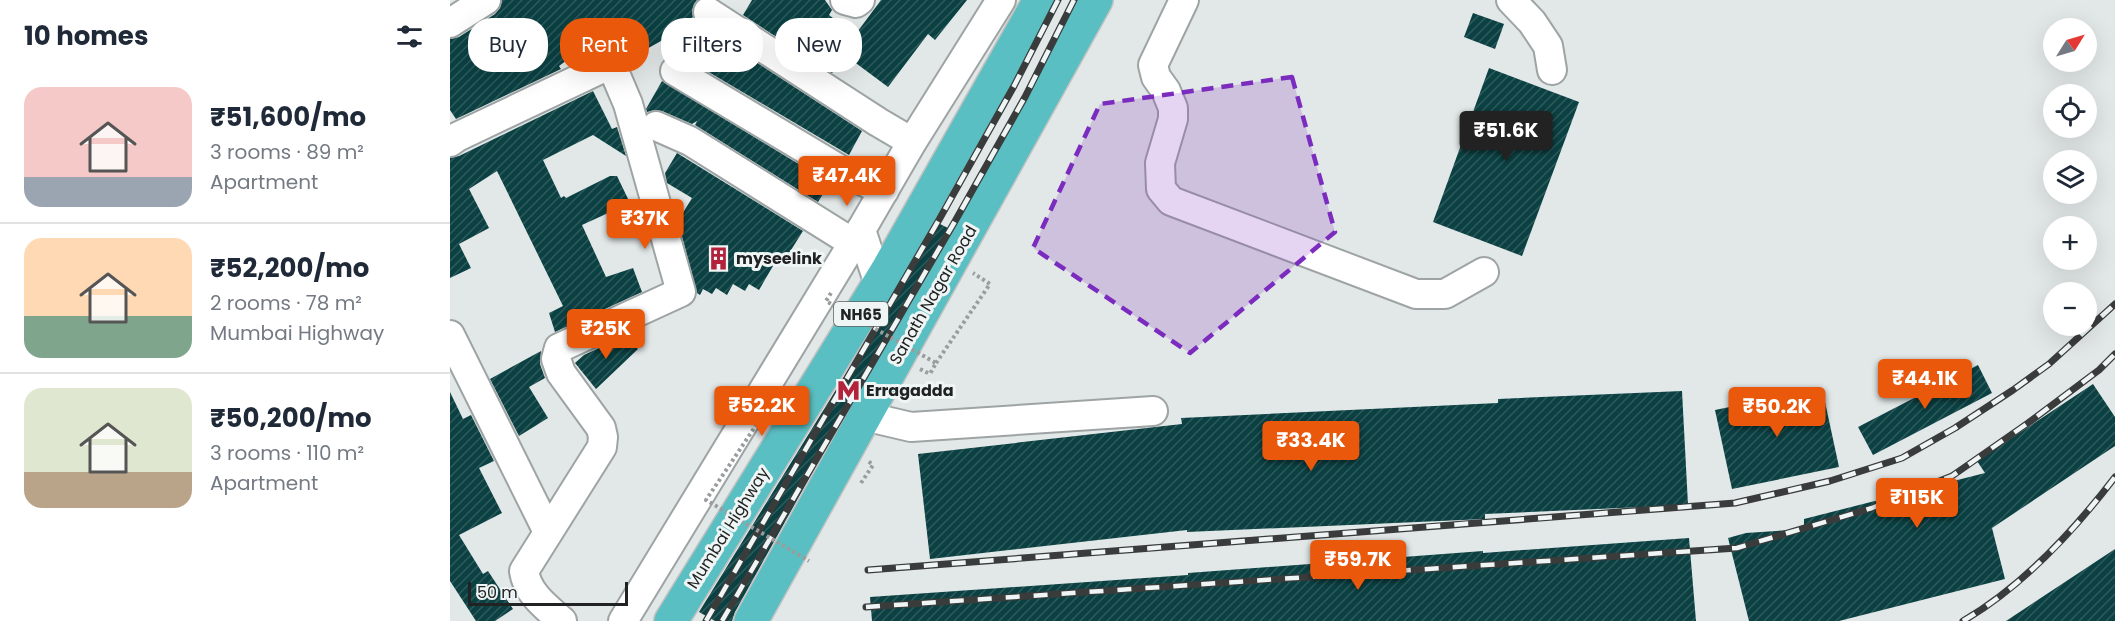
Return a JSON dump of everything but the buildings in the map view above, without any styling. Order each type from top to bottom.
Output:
[{"type":"highway","name":"Mumbai Highway","points":[[671,621],[879,284],[1040,0]]},
{"type":"highway","points":[[1055,0],[1091,9]]},
{"type":"highway","name":"Sanath Nagar Road","points":[[751,621],[1091,9]]},
{"type":"highway","points":[[963,136],[1007,161]]},
{"type":"street","points":[[450,23],[486,0]]},
{"type":"street","points":[[844,0],[856,3],[860,0]]},
{"type":"street","points":[[1184,0],[1153,64],[1156,77],[1166,91],[1173,108],[1173,119],[1160,164],[1161,189],[1171,201],[1416,294],[1445,294],[1484,272]]},
{"type":"street","points":[[1511,0],[1533,22],[1548,46],[1552,70]]},
{"type":"street","points":[[623,621],[857,236],[994,3]]},
{"type":"street","points":[[708,12],[912,142]]},
{"type":"street","points":[[452,135],[611,64],[628,105],[681,292],[559,348],[555,359],[561,374],[601,429],[603,437],[602,447],[524,571],[526,584],[562,621]]},
{"type":"street","points":[[677,72],[844,172],[884,191]]},
{"type":"street","points":[[656,126],[690,141],[857,236],[879,284]]},
{"type":"street","points":[[450,336],[548,532]]},
{"type":"street","points":[[864,416],[911,427],[1153,411]]},
{"type":"street","points":[[718,466],[753,489]]},
{"type":"path","points":[[930,374],[990,284]]},
{"type":"path","points":[[831,293],[826,301],[936,363]]},
{"type":"path","points":[[767,409],[706,500],[809,561]]},
{"type":"highlighted area","points":[[1292,77],[1335,232],[1190,353],[1033,248],[1100,104]]},
{"type":"railway","points":[[706,621],[940,218],[1014,86],[1058,0]]},
{"type":"railway","points":[[722,621],[954,223],[1025,97],[1074,0]]},
{"type":"railway","points":[[868,570],[1735,503],[1830,481],[1902,458],[1955,428],[2049,364],[2115,304]]},
{"type":"railway","points":[[866,607],[1737,548],[1872,508],[1952,476],[2099,370],[2115,354]]},
{"type":"railway","points":[[1963,621],[2026,575],[2064,538],[2115,477]]},
{"type":"place","name":"myseelink","points":[[718,258]]},
{"type":"place","name":"Erragadda","points":[[848,390]]}]
